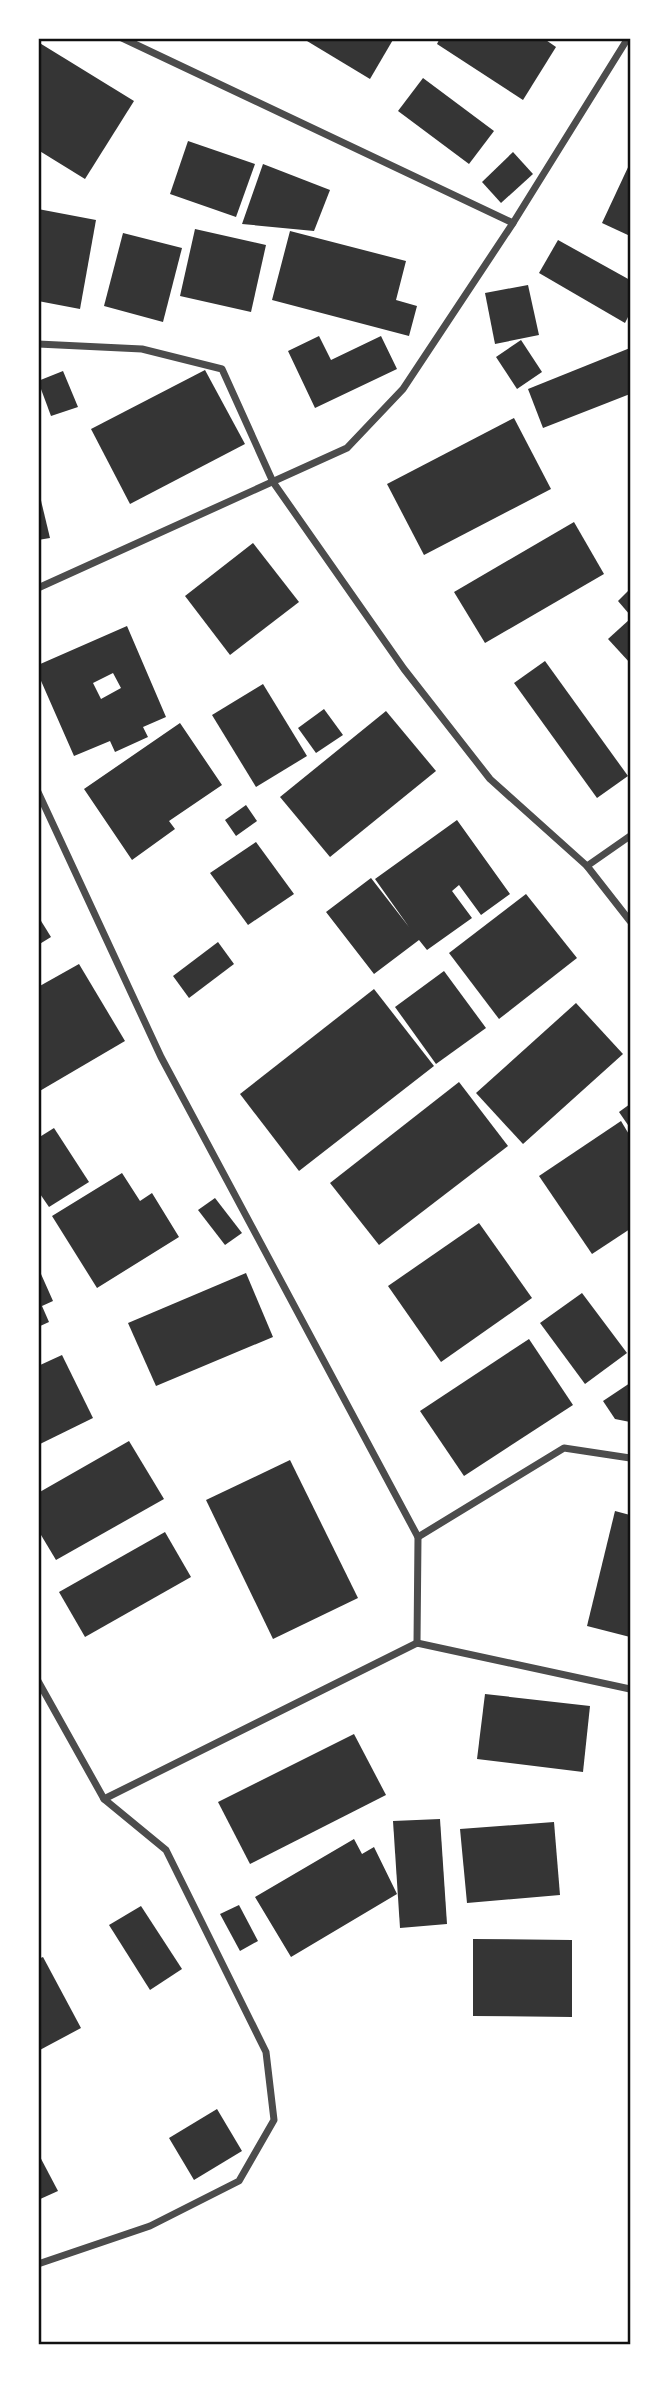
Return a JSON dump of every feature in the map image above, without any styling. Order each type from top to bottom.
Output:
[{"type":"street","points":[[122,38],[513,223]]},
{"type":"street","points":[[38,588],[347,448],[403,388],[513,223],[628,38]]},
{"type":"street","points":[[38,344],[142,349],[222,369],[273,482],[404,669],[490,779],[587,866],[631,921]]},
{"type":"street","points":[[38,792],[161,1057],[418,1537],[417,1643]]},
{"type":"street","points":[[587,866],[631,836]]},
{"type":"street","points":[[418,1537],[564,1448],[631,1458]]},
{"type":"street","points":[[104,1799],[417,1643],[631,1689]]},
{"type":"street","points":[[38,1681],[104,1799],[166,1850],[266,2052],[274,2120],[240,2181],[150,2226],[38,2264]]},
{"type":"building","points":[[302,38],[394,38],[370,79]]},
{"type":"building","points":[[440,38],[543,38],[556,47],[523,100],[437,44]]},
{"type":"building","points":[[38,42],[134,101],[85,179],[38,150]]},
{"type":"building","points":[[423,78],[494,131],[469,164],[398,111]]},
{"type":"building","points":[[188,141],[255,164],[236,217],[170,194]]},
{"type":"building","points":[[513,152],[533,174],[501,203],[482,182]]},
{"type":"building","points":[[630,163],[630,236],[602,223]]},
{"type":"building","points":[[263,164],[330,190],[314,231],[242,224]]},
{"type":"building","points":[[38,209],[96,220],[80,309],[38,301]]},
{"type":"building","points":[[195,229],[266,245],[251,312],[180,296]]},
{"type":"building","points":[[290,231],[406,261],[396,300],[417,306],[409,336],[272,300]]},
{"type":"building","points":[[123,233],[182,248],[163,322],[104,306]]},
{"type":"building","points":[[558,240],[630,280],[630,313],[625,323],[539,273]]},
{"type":"building","points":[[528,285],[539,335],[495,344],[485,293]]},
{"type":"building","points":[[319,336],[331,360],[381,336],[397,369],[315,408],[288,351]]},
{"type":"building","points":[[521,340],[542,372],[517,389],[496,357]]},
{"type":"building","points":[[630,348],[630,394],[543,428],[528,389]]},
{"type":"building","points":[[205,370],[245,444],[130,504],[91,429]]},
{"type":"building","points":[[63,371],[78,407],[51,416],[38,381]]},
{"type":"building","points":[[514,418],[551,489],[424,555],[387,484]]},
{"type":"building","points":[[38,488],[50,538],[38,540]]},
{"type":"building","points":[[574,522],[604,574],[485,643],[454,592]]},
{"type":"building","points":[[253,543],[299,602],[230,655],[185,596]]},
{"type":"building","points":[[630,589],[630,615],[618,601]]},
{"type":"building","points":[[630,619],[630,663],[608,639]]},
{"type":"building","points":[[127,626],[166,717],[143,727],[148,737],[115,752],[110,741],[74,756],[38,674],[38,665]],"holes":[[[113,673],[121,688],[101,699],[93,683]]]},
{"type":"building","points":[[545,661],[628,776],[597,798],[514,683]]},
{"type":"building","points":[[263,684],[307,756],[256,787],[212,715]]},
{"type":"building","points":[[324,709],[343,735],[316,753],[298,728]]},
{"type":"building","points":[[386,711],[436,771],[330,857],[280,797]]},
{"type":"building","points":[[180,723],[222,785],[169,821],[175,829],[132,860],[84,789]]},
{"type":"building","points":[[246,805],[257,821],[236,836],[225,820]]},
{"type":"building","points":[[457,820],[510,894],[481,915],[459,885],[452,891],[472,918],[427,950],[419,940],[374,974],[326,912],[371,878],[409,927],[375,879]]},
{"type":"building","points":[[256,842],[294,894],[248,925],[210,873]]},
{"type":"building","points":[[526,894],[577,958],[499,1019],[449,953]]},
{"type":"building","points":[[38,916],[51,937],[38,945]]},
{"type":"building","points":[[218,942],[234,964],[189,998],[173,976]]},
{"type":"building","points":[[79,964],[125,1041],[38,1092],[38,987]]},
{"type":"building","points":[[444,971],[486,1028],[436,1064],[395,1007]]},
{"type":"building","points":[[374,989],[434,1066],[299,1171],[240,1094]]},
{"type":"building","points":[[576,1003],[623,1054],[523,1144],[476,1093]]},
{"type":"building","points":[[459,1082],[508,1146],[379,1245],[330,1183]]},
{"type":"building","points":[[630,1104],[630,1128],[619,1112]]},
{"type":"building","points":[[621,1121],[630,1136],[630,1229],[592,1254],[539,1176]]},
{"type":"building","points":[[54,1128],[89,1182],[49,1207],[38,1191],[38,1138]]},
{"type":"building","points":[[122,1173],[140,1201],[152,1193],[179,1237],[97,1288],[52,1216]]},
{"type":"building","points":[[215,1198],[242,1233],[225,1245],[198,1210]]},
{"type":"building","points":[[479,1223],[532,1298],[441,1362],[388,1286]]},
{"type":"building","points":[[246,1273],[273,1337],[156,1386],[128,1323]]},
{"type":"building","points":[[41,1274],[53,1301],[42,1306],[49,1322],[38,1327]]},
{"type":"building","points":[[582,1293],[627,1353],[585,1384],[540,1323]]},
{"type":"building","points":[[529,1339],[573,1405],[464,1476],[420,1411]]},
{"type":"building","points":[[62,1355],[93,1418],[38,1445],[38,1366]]},
{"type":"building","points":[[630,1383],[630,1422],[615,1419],[603,1401]]},
{"type":"building","points":[[129,1441],[164,1499],[56,1560],[38,1530],[38,1493]]},
{"type":"building","points":[[290,1460],[358,1598],[273,1639],[206,1500]]},
{"type":"building","points":[[615,1511],[630,1515],[630,1637],[587,1626]]},
{"type":"building","points":[[165,1532],[191,1577],[85,1637],[59,1592]]},
{"type":"building","points":[[485,1694],[590,1706],[583,1772],[477,1759]]},
{"type":"building","points":[[354,1734],[386,1795],[250,1864],[218,1802]]},
{"type":"building","points":[[440,1819],[447,1924],[400,1928],[393,1821]]},
{"type":"building","points":[[554,1822],[560,1895],[467,1903],[460,1829]]},
{"type":"building","points":[[354,1839],[362,1854],[374,1847],[397,1894],[291,1957],[255,1897]]},
{"type":"building","points":[[239,1905],[258,1941],[240,1951],[220,1914]]},
{"type":"building","points":[[141,1906],[182,1969],[150,1990],[109,1925]]},
{"type":"building","points":[[473,1939],[572,1940],[572,2017],[473,2016]]},
{"type":"building","points":[[43,1957],[81,2028],[38,2051],[38,1959]]},
{"type":"building","points":[[217,2109],[242,2151],[194,2180],[169,2138]]},
{"type":"building","points":[[38,2153],[58,2191],[38,2200]]}]
